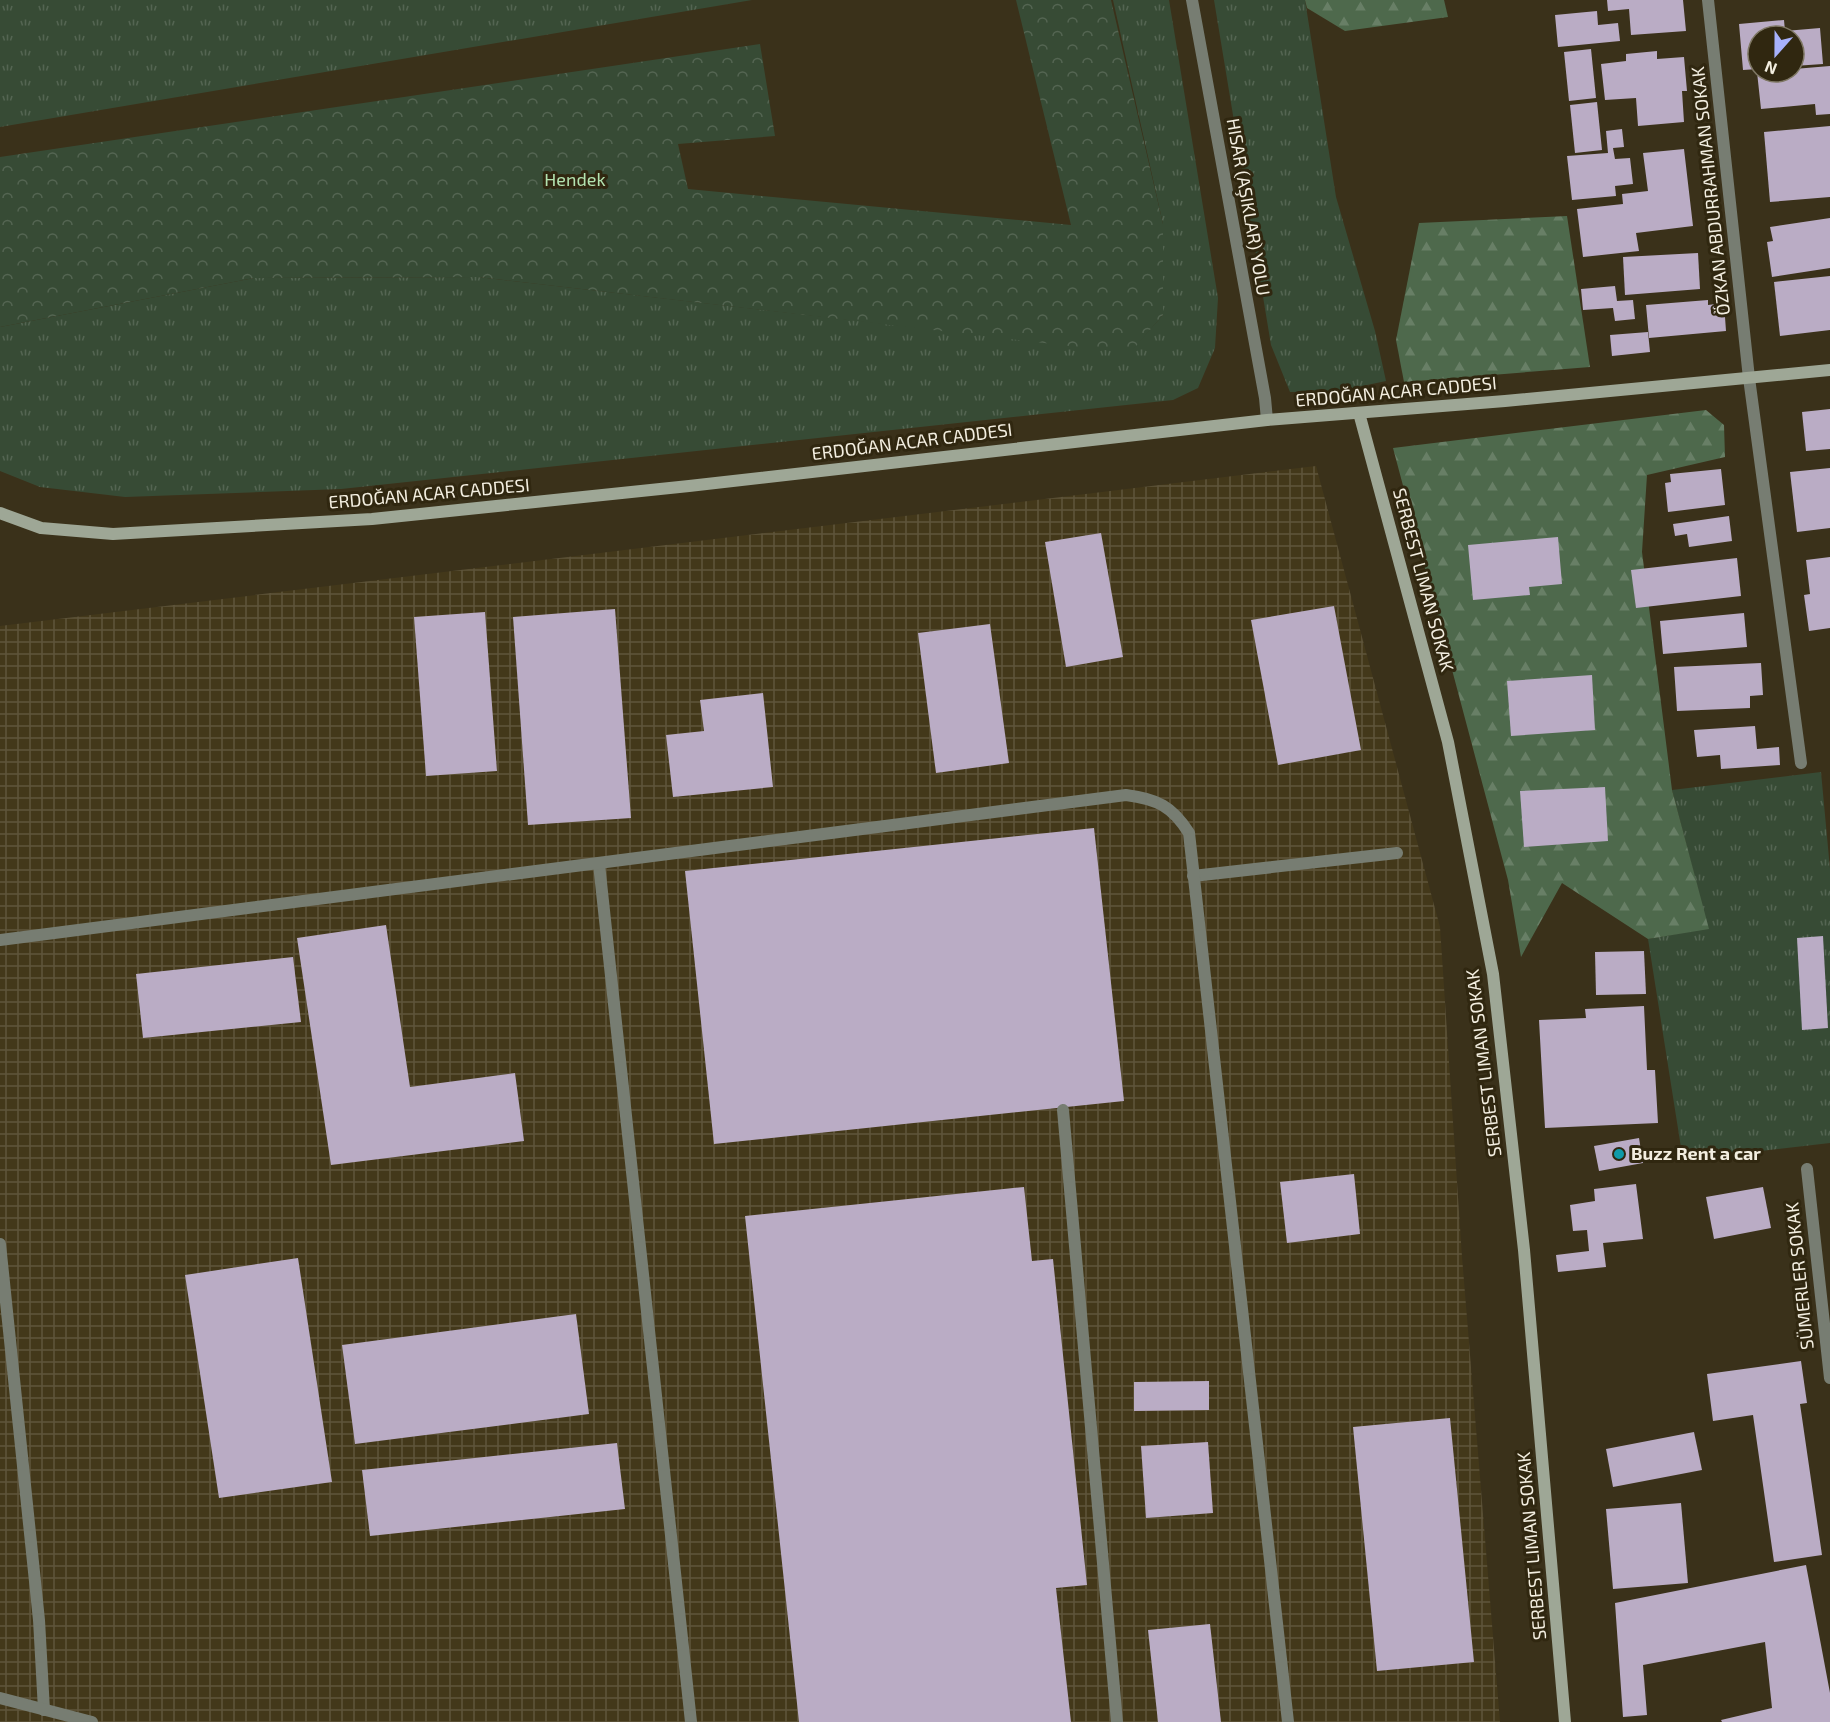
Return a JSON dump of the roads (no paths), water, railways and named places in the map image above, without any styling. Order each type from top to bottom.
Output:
[{"type":"main road","name":"ERDOĞAN ACAR CADDESI","points":[[0,513],[41,528],[113,534],[361,520],[689,486],[1267,420],[1830,370]]},
{"type":"main road","name":"SERBEST LIMAN SOKAK","points":[[1359,413],[1449,742],[1493,974],[1524,1250],[1565,1722]]},
{"type":"street","points":[[1192,0],[1265,398],[1267,420]]},
{"type":"street","name":"ÖZKAN ABDURRAHMAN SOKAK","points":[[1708,0],[1749,378],[1801,763]]},
{"type":"street","points":[[0,940],[1126,795],[1148,798],[1166,807],[1179,818],[1188,833],[1288,1722]]},
{"type":"street","points":[[1193,876],[1397,853]]},
{"type":"street","points":[[599,864],[691,1722]]},
{"type":"street","points":[[1063,1110],[1117,1722]]},
{"type":"street","name":"SÜMERLER SOKAK","points":[[1807,1169],[1827,1328],[1830,1378]]},
{"type":"street","points":[[0,1244],[39,1620],[45,1710]]},
{"type":"street","points":[[0,1698],[92,1722]]},
{"type":"place","name":"Buzz Rent a car","points":[[1619,1154]]},
{"type":"park label","name":"Hendek","points":[[575,180]]}]
